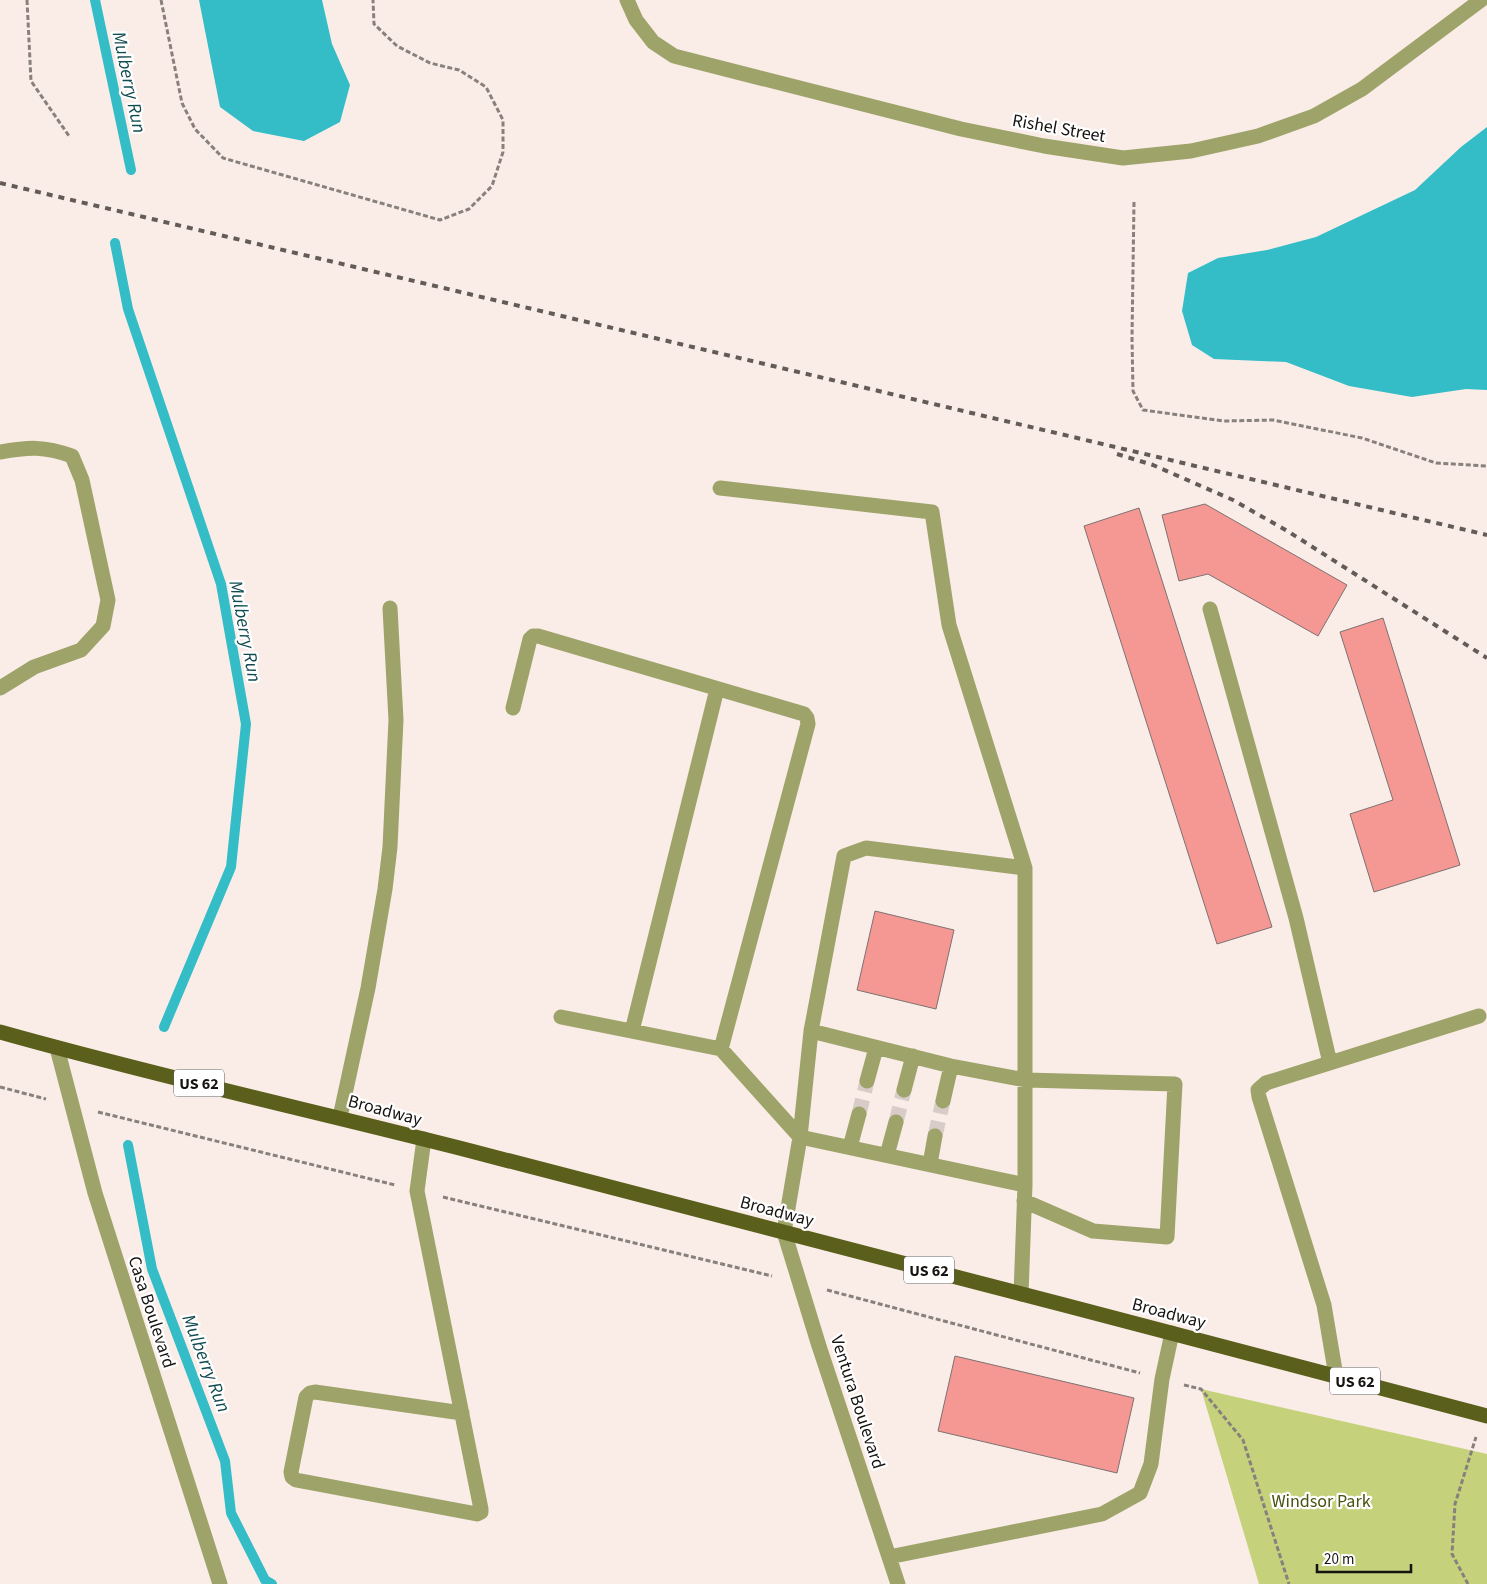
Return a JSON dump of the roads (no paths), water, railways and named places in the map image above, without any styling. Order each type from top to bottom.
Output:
[{"type":"main road","name":"US 62","points":[[0,1032],[57,1048]]},
{"type":"main road","name":"Broadway","points":[[57,1048],[340,1117],[1485,1415]]},
{"type":"street","name":"Rishel Street","points":[[627,0],[636,20],[653,42],[674,56],[961,129],[1044,146],[1124,158],[1191,151],[1258,136],[1314,116],[1362,89],[1481,0]]},
{"type":"street","points":[[0,452],[28,448],[53,450],[72,456],[82,480],[108,600],[103,626],[81,650],[34,667],[0,688]]},
{"type":"street","points":[[720,488],[932,512],[949,625],[1025,868],[1026,1080],[1021,1294]]},
{"type":"street","points":[[340,1117],[368,988],[385,889],[390,847],[396,720],[390,608]]},
{"type":"street","points":[[1210,609],[1296,918],[1330,1063]]},
{"type":"street","points":[[513,708],[530,639],[533,636],[538,636],[804,714],[807,718],[808,724],[720,1049]]},
{"type":"street","points":[[632,1032],[717,689]]},
{"type":"street","points":[[784,1232],[800,1136],[811,1031],[844,856],[866,848],[1025,868]]},
{"type":"street","points":[[1336,1376],[1324,1305],[1258,1090],[1266,1083],[1479,1016]]},
{"type":"street","points":[[561,1017],[720,1049],[800,1136],[1025,1185]]},
{"type":"street","points":[[811,1031],[950,1066],[1026,1080],[1175,1084],[1166,1237],[1093,1231],[1024,1201]]},
{"type":"street","name":"Casa Boulevard","points":[[57,1048],[95,1193],[220,1584]]},
{"type":"street","points":[[867,1081],[876,1048]]},
{"type":"street","points":[[904,1090],[913,1056]]},
{"type":"street","points":[[943,1101],[950,1066]]},
{"type":"street","points":[[850,1147],[859,1114]]},
{"type":"street","points":[[886,1155],[896,1122]]},
{"type":"street","points":[[930,1164],[935,1136]]},
{"type":"street","points":[[424,1139],[417,1191],[482,1509],[481,1512],[477,1514],[296,1480],[292,1477],[291,1472],[306,1397],[310,1393],[315,1392],[462,1413]]},
{"type":"street","name":"Ventura Boulevard","points":[[784,1232],[898,1584]]},
{"type":"street","points":[[889,1557],[1102,1514],[1140,1493],[1151,1464],[1162,1379],[1172,1333]]},
{"type":"water","points":[[199,0],[322,0],[332,44],[350,85],[340,122],[304,141],[253,131],[220,107]]},
{"type":"water","points":[[1487,127],[1487,390],[1466,389],[1412,397],[1349,386],[1286,362],[1214,359],[1192,345],[1182,311],[1188,273],[1218,258],[1267,250],[1316,237],[1415,190],[1461,147]]},
{"type":"waterway","name":"Mulberry Run","points":[[95,0],[131,170]]},
{"type":"waterway","name":"Mulberry Run","points":[[115,243],[128,309],[221,584],[246,724],[231,867],[164,1027]]},
{"type":"waterway","name":"Mulberry Run","points":[[128,1145],[152,1269],[225,1461],[231,1513],[265,1580],[272,1584]]},
{"type":"tunnel","points":[[859,1114],[867,1081]]},
{"type":"tunnel","points":[[896,1122],[904,1090]]},
{"type":"tunnel","points":[[935,1136],[943,1101]]},
{"type":"railway","points":[[0,183],[1487,535]]},
{"type":"railway","points":[[1117,454],[1153,465],[1233,500],[1289,532],[1487,658]]},
{"type":"park label","name":"Windsor Park","points":[[1321,1501]]}]
